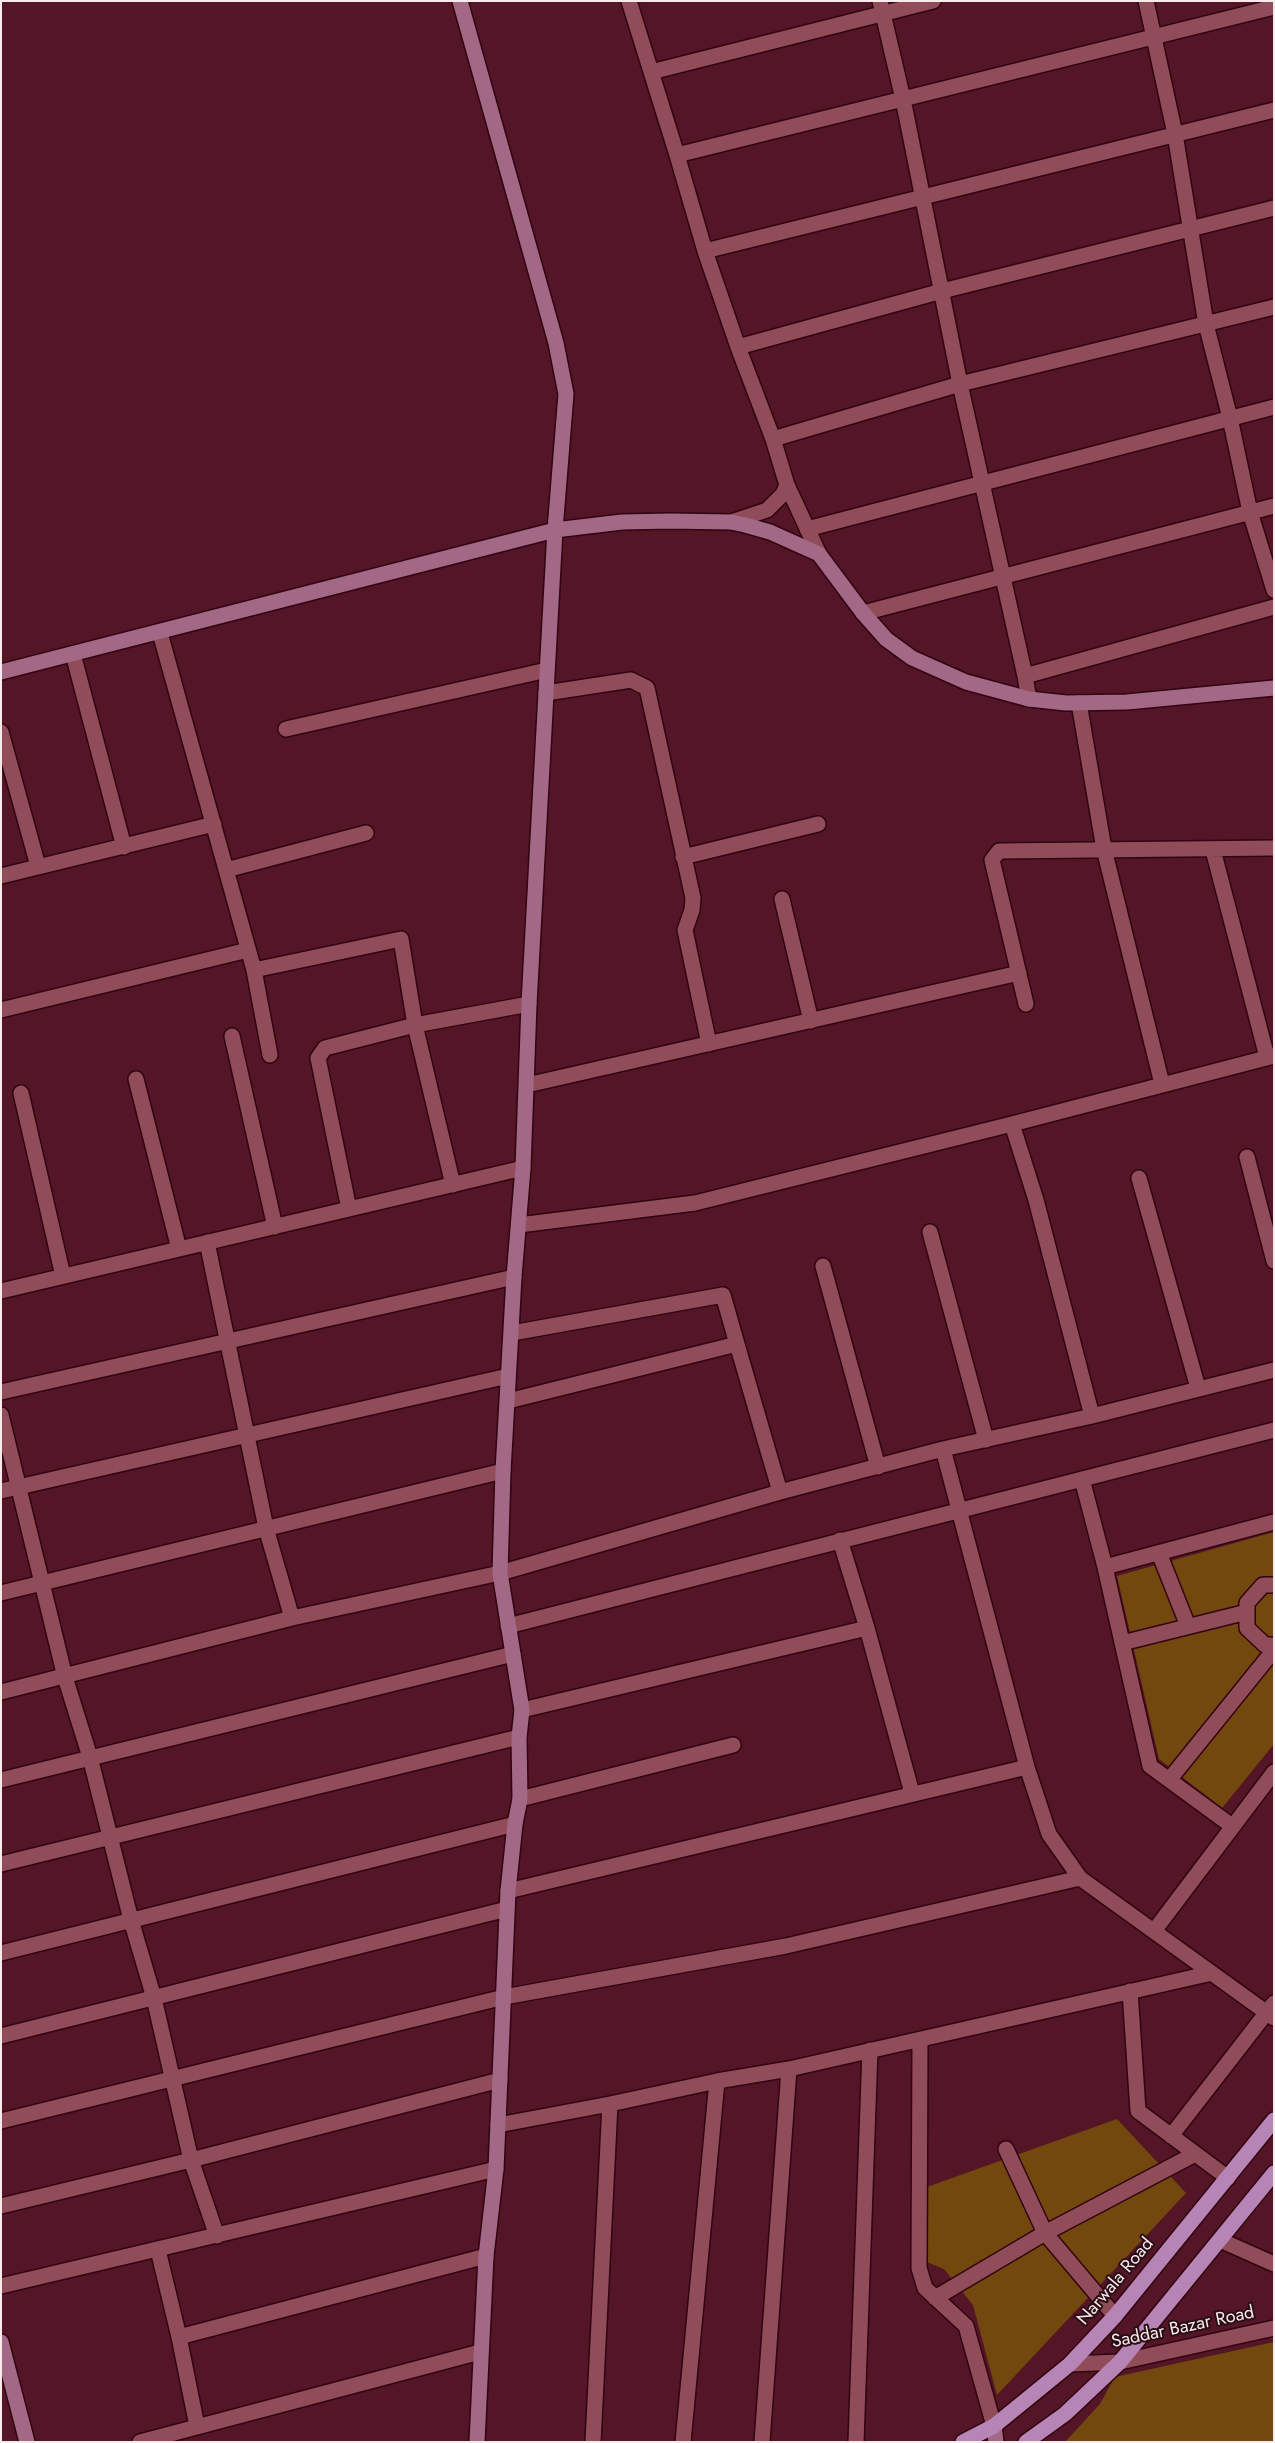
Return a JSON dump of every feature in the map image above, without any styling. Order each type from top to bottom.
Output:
[{"type":"main road","name":"Narwala Road","points":[[963,2442],[994,2426],[1070,2364],[1115,2316],[1274,2120]]},
{"type":"main road","points":[[1026,2442],[1065,2414],[1120,2362],[1274,2173]]},
{"type":"street","points":[[460,1],[556,343],[566,394],[555,530],[547,670],[529,1004],[524,1168],[514,1277],[508,1401],[502,1471],[500,1572],[522,1710],[519,1737],[520,1799],[515,1824],[508,1891],[496,2169],[486,2256],[477,2442]]},
{"type":"street","points":[[629,1],[705,251],[738,347],[773,439],[787,484],[819,554],[862,613],[886,639],[912,658],[966,682],[1029,699],[1079,703],[1127,702],[1274,688]]},
{"type":"street","points":[[651,72],[881,8],[933,1]]},
{"type":"street","points":[[1146,1],[1175,134],[1206,324],[1230,418],[1250,512],[1274,590]]},
{"type":"street","points":[[677,155],[1274,7]]},
{"type":"street","points":[[881,8],[1029,699]]},
{"type":"street","points":[[705,251],[1274,110]]},
{"type":"street","points":[[738,347],[942,291],[1274,208]]},
{"type":"street","points":[[773,439],[960,384],[1274,306]]},
{"type":"street","points":[[807,529],[1274,407]]},
{"type":"street","points":[[731,522],[767,510],[783,494],[787,484]]},
{"type":"street","points":[[862,613],[1274,506]]},
{"type":"street","points":[[1,672],[160,633],[555,530],[622,522],[731,522],[770,532],[819,554]]},
{"type":"street","points":[[1025,676],[1274,607]]},
{"type":"street","points":[[160,633],[254,970],[270,1055]]},
{"type":"street","points":[[73,654],[124,847]]},
{"type":"street","points":[[286,729],[547,670]]},
{"type":"street","points":[[546,693],[631,680],[647,688],[682,857],[693,898],[692,910],[685,930],[709,1044]]},
{"type":"street","points":[[1079,703],[1104,849],[1162,1084]]},
{"type":"street","points":[[1,732],[38,866]]},
{"type":"street","points":[[1,876],[214,824]]},
{"type":"street","points":[[682,857],[818,824]]},
{"type":"street","points":[[226,870],[366,833]]},
{"type":"street","points":[[1026,1004],[992,860],[999,851],[1274,848]]},
{"type":"street","points":[[519,1225],[695,1203],[1012,1124],[1270,1056],[1213,850]]},
{"type":"street","points":[[782,899],[811,1021]]},
{"type":"street","points":[[254,970],[401,939],[415,1025],[453,1185]]},
{"type":"street","points":[[1,1010],[248,950]]},
{"type":"street","points":[[527,1086],[1020,973]]},
{"type":"street","points":[[349,1209],[318,1058],[325,1048],[415,1025],[529,1004]]},
{"type":"street","points":[[232,1036],[275,1226]]},
{"type":"street","points":[[136,1079],[179,1249]]},
{"type":"street","points":[[21,1093],[63,1276]]},
{"type":"street","points":[[1012,1124],[1036,1200],[1092,1416]]},
{"type":"street","points":[[1247,1156],[1274,1261]]},
{"type":"street","points":[[1,1291],[524,1168]]},
{"type":"street","points":[[1139,1178],[1198,1388]]},
{"type":"street","points":[[930,1232],[986,1440]]},
{"type":"street","points":[[207,1242],[266,1528],[292,1618]]},
{"type":"street","points":[[823,1266],[878,1467]]},
{"type":"street","points":[[1,1392],[514,1277]]},
{"type":"street","points":[[512,1333],[723,1295],[780,1492]]},
{"type":"street","points":[[508,1401],[737,1344]]},
{"type":"street","points":[[1,1692],[292,1618],[500,1572],[780,1492],[943,1449],[1092,1416],[1274,1370]]},
{"type":"street","points":[[1,1491],[508,1376]]},
{"type":"street","points":[[1,1415],[65,1677],[90,1757],[131,1920],[154,1998],[191,2160],[217,2236]]},
{"type":"street","points":[[508,1626],[1274,1430]]},
{"type":"street","points":[[943,1449],[1027,1767],[1049,1834],[1080,1878],[1212,1973],[1271,2011],[1171,2136]]},
{"type":"street","points":[[1,1593],[502,1471]]},
{"type":"street","points":[[1082,1479],[1105,1567],[1150,1766],[1232,1826]]},
{"type":"street","points":[[1105,1567],[1274,1522]]},
{"type":"street","points":[[840,1540],[867,1628],[912,1793]]},
{"type":"street","points":[[1159,1553],[1188,1626]]},
{"type":"street","points":[[1274,1585],[1264,1586],[1247,1603],[1247,1628],[1265,1645],[1274,1645]]},
{"type":"street","points":[[1122,1643],[1247,1612]]},
{"type":"street","points":[[522,1710],[867,1628]]},
{"type":"street","points":[[1169,1780],[1274,1650]]},
{"type":"street","points":[[1,1780],[513,1654]]},
{"type":"street","points":[[1,1864],[519,1737]]},
{"type":"street","points":[[520,1799],[732,1745]]},
{"type":"street","points":[[508,1891],[1027,1767]]},
{"type":"street","points":[[1154,1932],[1274,1772]]},
{"type":"street","points":[[1,1953],[515,1824]]},
{"type":"street","points":[[1,2121],[504,1997],[786,1946],[1080,1878]]},
{"type":"street","points":[[1,2036],[507,1909]]},
{"type":"street","points":[[498,2126],[717,2081],[790,2069],[870,2050],[920,2041],[1212,1973]]},
{"type":"street","points":[[1130,1991],[1138,2111],[1228,2178]]},
{"type":"street","points":[[920,2041],[920,2268],[925,2288],[966,2326],[994,2426],[996,2442]]},
{"type":"street","points":[[856,2442],[870,2050]]},
{"type":"street","points":[[762,2442],[790,2069]]},
{"type":"street","points":[[1,2206],[191,2160],[500,2080]]},
{"type":"street","points":[[683,2442],[717,2081]]},
{"type":"street","points":[[593,2442],[610,2104]]},
{"type":"street","points":[[1006,2149],[1046,2233],[1115,2316]]},
{"type":"street","points":[[936,2298],[1046,2233],[1195,2154]]},
{"type":"street","points":[[1,2286],[496,2169]]},
{"type":"street","points":[[1220,2240],[1274,2264]]},
{"type":"street","points":[[158,2250],[180,2337],[197,2426]]},
{"type":"street","points":[[180,2337],[486,2256]]},
{"type":"street","name":"Saddar Bazar Road","points":[[1070,2364],[1120,2362],[1274,2328]]},
{"type":"street","points":[[1,2342],[27,2442]]},
{"type":"street","points":[[140,2442],[480,2352]]},
{"type":"shaded area","points":[[1274,1532],[1274,1744],[1222,1808],[1159,1759],[1117,1576]]},
{"type":"shaded area","points":[[1117,2119],[1186,2193],[997,2395],[973,2305],[944,2269],[922,2260],[927,2187]]},
{"type":"shaded area","points":[[1274,2342],[1274,2442],[1065,2442],[1100,2404],[1115,2377]]}]
